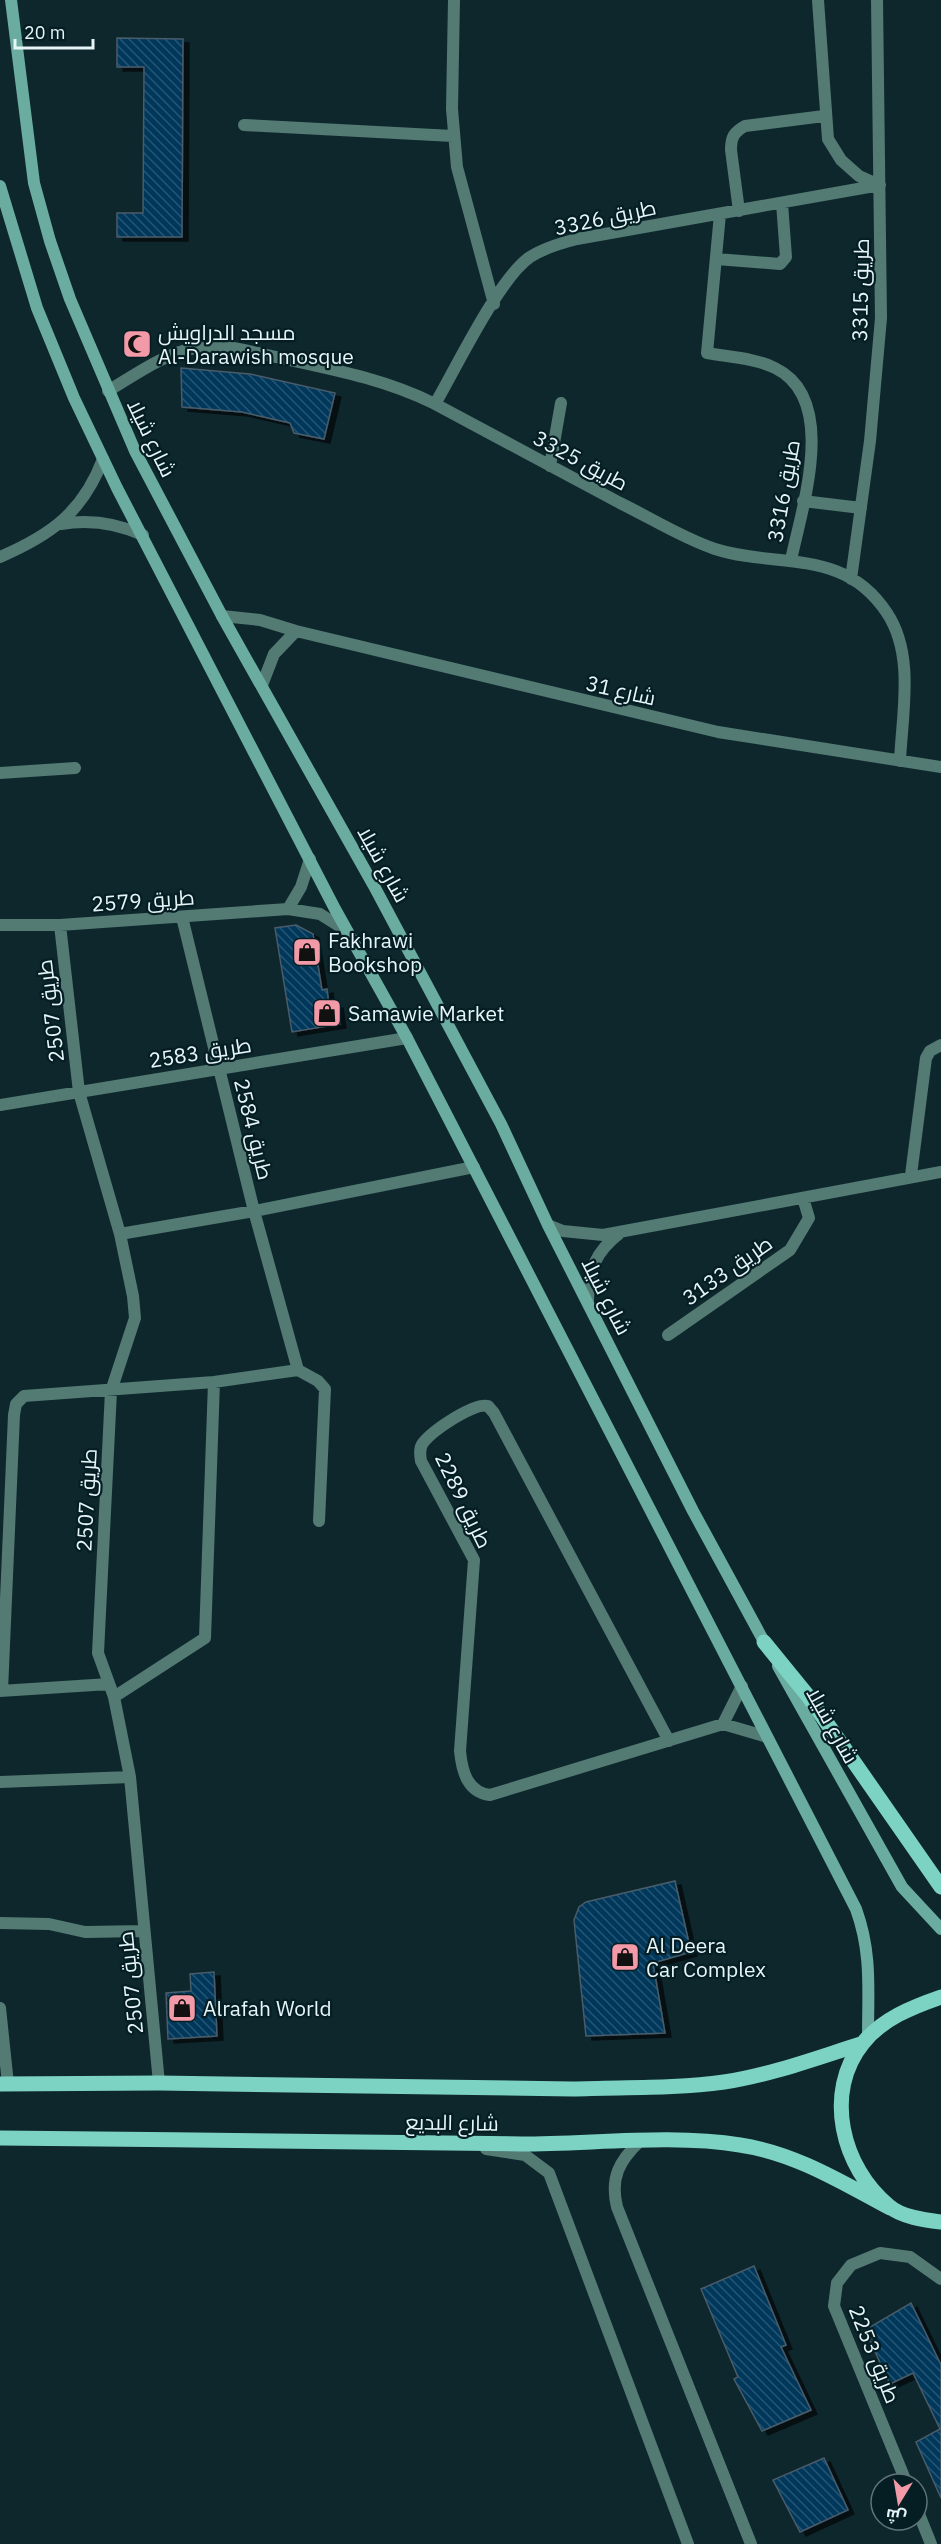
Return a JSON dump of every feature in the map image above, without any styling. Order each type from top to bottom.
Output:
[{"type":"main road","name":"شارع شيلا","points":[[11,0],[34,183],[70,299],[135,451],[222,616],[374,886],[501,1124],[548,1225],[693,1511],[764,1642],[902,1887],[941,1929]]},
{"type":"main road","points":[[0,186],[37,308],[103,459],[348,932],[407,1038],[474,1167],[856,1909],[866,1936],[865,2040]]},
{"type":"main road","points":[[764,1642],[808,1696],[941,1887]]},
{"type":"main road","points":[[890,2208],[866,2183],[850,2152],[841,2119],[840,2092],[844,2077],[865,2040],[893,2018],[917,2005],[941,1997]]},
{"type":"main road","name":"شارع البديع","points":[[4,2084],[159,2083],[572,2089],[638,2087],[723,2082],[745,2078],[865,2040]]},
{"type":"main road","name":"شارع البديع","points":[[0,2138],[547,2144],[640,2141],[740,2144],[777,2153],[808,2165],[890,2208],[923,2220],[941,2222]]},
{"type":"street","points":[[454,0],[453,136],[463,197],[494,304]]},
{"type":"street","points":[[818,0],[824,116],[828,139],[840,160],[859,176],[880,185]]},
{"type":"street","name":"طريق 3315","points":[[851,579],[861,508],[881,318],[878,0]]},
{"type":"street","points":[[739,211],[730,150],[730,139],[736,131],[746,126],[824,116]]},
{"type":"street","points":[[244,125],[453,136]]},
{"type":"street","name":"طريق 3326","points":[[435,404],[509,278],[530,257],[556,245],[880,185]]},
{"type":"street","points":[[720,214],[716,259],[780,264],[786,253],[782,203]]},
{"type":"street","name":"طريق 3316","points":[[716,259],[707,353],[761,362],[776,368],[790,380],[808,412],[813,448],[791,560]]},
{"type":"street","name":"طريق 3325","points":[[108,391],[179,352],[217,346],[358,375],[411,392],[550,466],[713,548],[762,559],[791,560],[820,565],[851,579],[869,592],[888,614],[900,640],[904,668],[900,760]]},
{"type":"street","points":[[550,466],[561,403]]},
{"type":"street","points":[[0,557],[61,524],[86,496],[103,459]]},
{"type":"street","points":[[803,501],[861,508]]},
{"type":"street","points":[[61,524],[107,523],[143,535]]},
{"type":"street","name":"شارع 31","points":[[222,616],[260,620],[296,631],[718,732],[941,767]]},
{"type":"street","points":[[262,685],[274,654],[296,631]]},
{"type":"street","points":[[0,773],[75,768]]},
{"type":"street","points":[[288,909],[301,887],[310,859]]},
{"type":"street","name":"طريق 2579","points":[[0,925],[60,925],[288,909],[320,914],[348,932]]},
{"type":"street","name":"طريق 2584","points":[[182,917],[254,1211],[298,1370]]},
{"type":"street","name":"طريق 2507","points":[[60,925],[79,1092],[120,1234],[134,1296],[135,1318],[111,1391],[98,1653],[114,1697],[130,1777],[159,2083]]},
{"type":"street","name":"طريق 2583","points":[[0,1104],[407,1038]]},
{"type":"street","points":[[911,1175],[926,1058],[930,1051],[941,1045]]},
{"type":"street","name":"طريق 2584","points":[[120,1234],[254,1211],[474,1167]]},
{"type":"street","name":"طريق 3133","points":[[548,1225],[582,1234],[621,1233],[911,1175],[941,1172]]},
{"type":"street","name":"طريق 3133","points":[[668,1335],[789,1250],[809,1218],[802,1198]]},
{"type":"street","points":[[588,1300],[589,1277],[595,1259],[606,1244],[621,1233]]},
{"type":"street","points":[[109,1684],[1,1691],[14,1416],[16,1404],[24,1396],[214,1382],[298,1370],[318,1381],[325,1389],[319,1521]]},
{"type":"street","points":[[114,1697],[205,1638],[214,1382]]},
{"type":"street","name":"طريق 2289","points":[[669,1741],[494,1413],[488,1406],[472,1407],[424,1442],[420,1454],[421,1461],[474,1560],[460,1751],[465,1776],[473,1789],[481,1794],[490,1795],[669,1741],[723,1724]]},
{"type":"street","points":[[742,1686],[723,1724],[767,1737]]},
{"type":"street","points":[[0,1782],[130,1777]]},
{"type":"street","points":[[0,1923],[49,1924],[85,1932],[144,1930]]},
{"type":"street","points":[[0,2008],[4,2084]]},
{"type":"street","points":[[640,2141],[619,2165],[613,2193],[751,2544]]},
{"type":"street","points":[[426,2142],[525,2155],[549,2174],[688,2544]]},
{"type":"street","name":"طريق 2253","points":[[902,2472],[834,2306],[837,2283],[851,2265],[880,2253],[910,2257],[941,2278]]},
{"type":"building","points":[[117,38],[183,39],[182,237],[117,237],[117,213],[143,213],[144,67],[117,67]]},
{"type":"building","points":[[181,368],[250,374],[335,393],[324,439],[294,433],[290,423],[242,412],[182,407]]},
{"type":"building","points":[[296,925],[313,934],[322,990],[327,989],[329,1005],[337,1004],[340,1024],[292,1032],[275,928]]},
{"type":"building","name":"Al Deera Car Complex","points":[[675,1881],[691,1952],[653,1963],[665,2033],[586,2036],[574,1920],[579,1907],[586,1902]]},
{"type":"building","points":[[214,1972],[217,2036],[168,2039],[166,1993],[191,1991],[190,1974]]},
{"type":"building","points":[[754,2266],[786,2345],[781,2347],[811,2410],[762,2431],[734,2379],[738,2377],[701,2289]]},
{"type":"building","points":[[911,2303],[941,2365],[941,2498],[916,2442],[940,2429],[913,2373],[890,2384],[865,2330]]},
{"type":"building","points":[[824,2458],[848,2510],[800,2532],[773,2480]]},
{"type":"place","name":"مسجد الدراويش Al-Darawish mosque","points":[[137,344]]},
{"type":"place","name":"Fakhrawi Bookshop","points":[[307,952]]},
{"type":"place","name":"Samawie Market","points":[[327,1013]]},
{"type":"place","name":"Al Deera Car Complex","points":[[625,1957]]},
{"type":"place","name":"Alrafah World","points":[[182,2008]]}]
